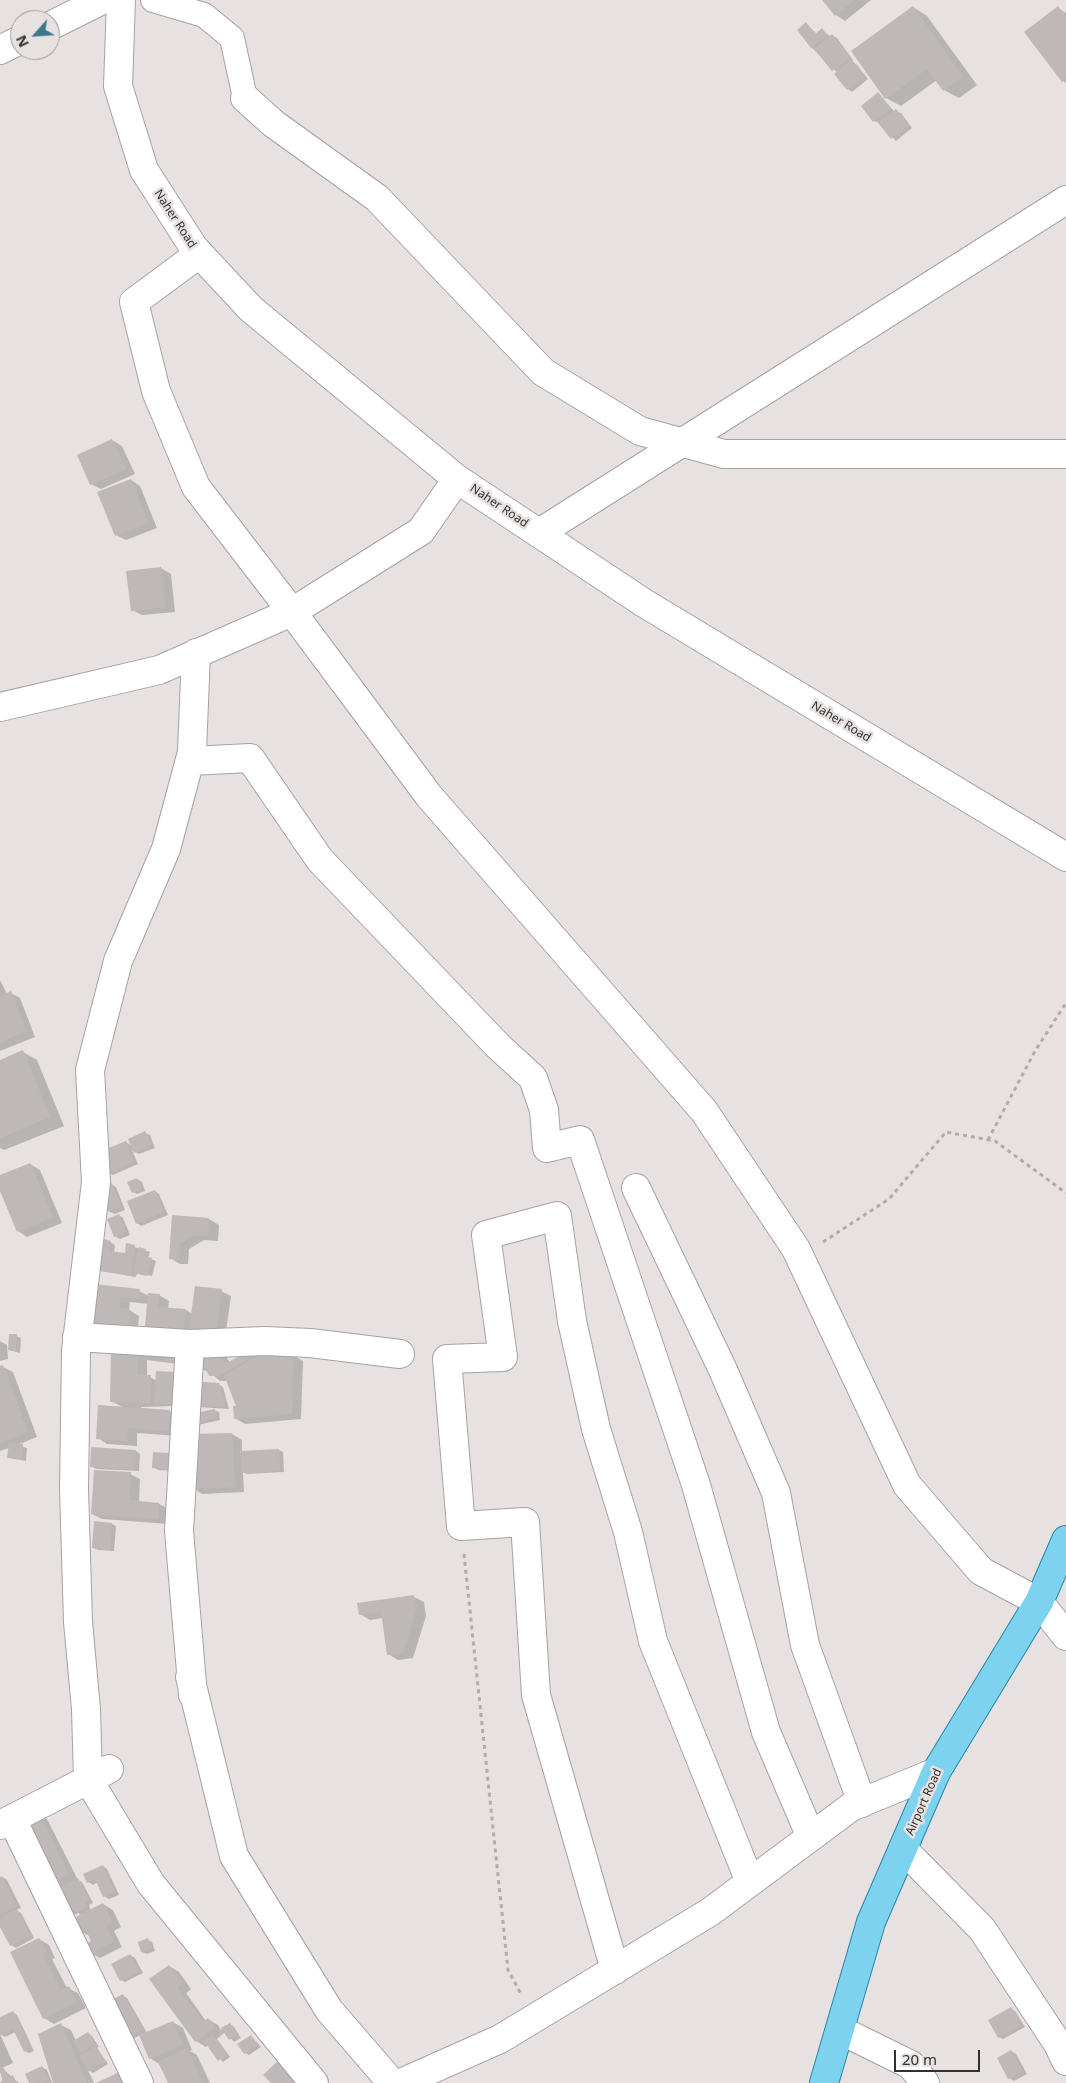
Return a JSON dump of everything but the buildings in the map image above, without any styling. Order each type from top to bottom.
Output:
[{"type":"main road","name":"Airport Road","points":[[824,2083],[871,1922],[936,1772],[1039,1602],[1066,1540]]},
{"type":"street","points":[[60,21],[102,0]]},
{"type":"street","name":"Naher Road","points":[[121,0],[118,86],[144,170],[199,254],[251,310],[457,479],[644,603],[1066,857]]},
{"type":"street","points":[[152,0],[204,15],[232,38],[245,98],[274,124],[377,198],[543,372],[640,431],[724,454],[1066,454]]},
{"type":"street","points":[[539,533],[1066,200]]},
{"type":"street","points":[[199,254],[134,302],[156,391],[196,487],[429,796],[704,1111],[800,1257],[907,1485],[981,1571],[1039,1602],[1066,1636]]},
{"type":"street","points":[[0,707],[160,670],[292,612],[421,532],[457,479]]},
{"type":"street","points":[[196,653],[190,761],[166,849],[118,961],[90,1070],[96,1182],[78,1337],[74,1489],[78,1622],[86,1709],[99,1774],[151,1884],[314,2083]]},
{"type":"street","points":[[190,761],[250,758],[320,860],[498,1046],[533,1078],[544,1110],[547,1148],[580,1140],[696,1486],[766,1732],[811,1837]]},
{"type":"street","points":[[636,1188],[723,1370],[776,1493],[805,1645],[862,1803]]},
{"type":"street","points":[[616,1970],[536,1695],[525,1522],[461,1526],[447,1360],[503,1357],[486,1236],[557,1216],[574,1330],[596,1429],[628,1532],[652,1641],[750,1882]]},
{"type":"street","points":[[78,1337],[190,1344],[265,1341],[310,1343],[400,1354]]},
{"type":"street","points":[[190,1344],[180,1531],[192,1688],[234,1856],[329,2010],[392,2083]]},
{"type":"street","points":[[401,2083],[500,2039],[616,1970],[710,1912],[851,1807],[936,1772]]},
{"type":"street","points":[[99,1774],[6,1822],[139,2083]]},
{"type":"street","points":[[903,1849],[982,1929],[1058,2044],[1066,2062]]},
{"type":"street","points":[[840,2030],[911,2065],[925,2083]]},
{"type":"path","points":[[988,1140],[1035,1051],[1066,1003]]},
{"type":"path","points":[[800,1257],[888,1198],[946,1132],[995,1141],[1066,1193]]},
{"type":"path","points":[[461,1526],[508,1970],[534,2019]]}]
